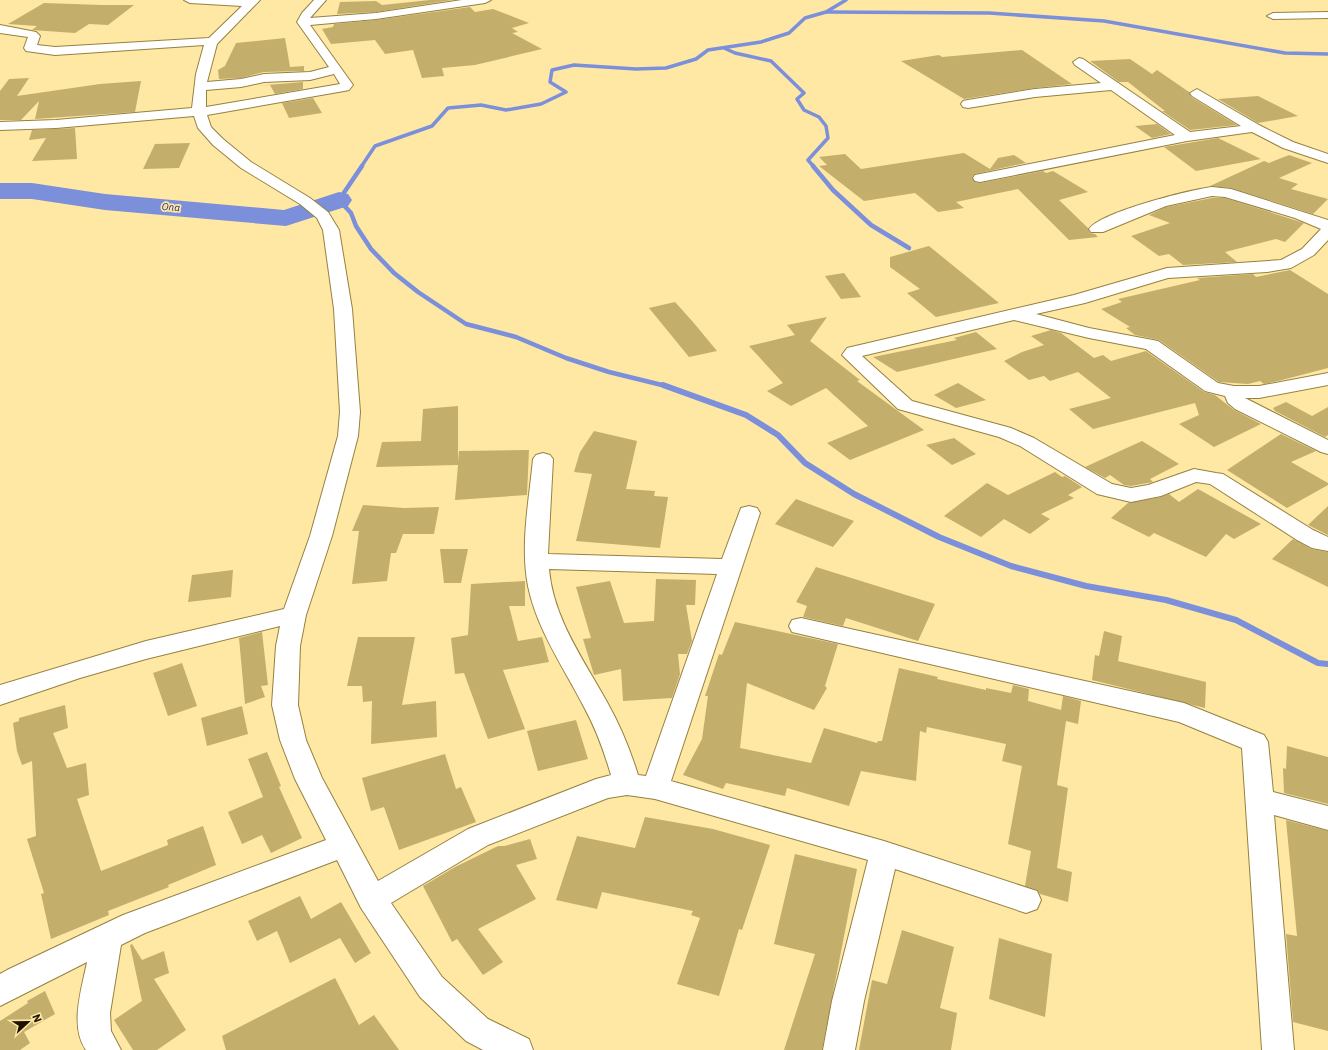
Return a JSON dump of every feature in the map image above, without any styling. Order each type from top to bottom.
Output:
[{"type":"street","points":[[190,0],[252,2]]},
{"type":"street","points":[[0,126],[38,125],[199,112],[344,88],[346,85],[337,69],[305,27],[303,22],[306,15],[320,0]]},
{"type":"street","points":[[303,22],[376,16],[485,0]]},
{"type":"street","points":[[252,2],[213,41],[207,51],[200,87],[199,112],[205,128],[218,142],[246,164],[314,208],[331,230],[343,309],[350,412],[349,430],[322,536],[294,615],[288,646],[286,681],[287,712],[293,740],[309,779],[372,899],[431,987],[477,1030],[517,1050]]},
{"type":"street","points":[[1273,16],[1328,15]]},
{"type":"street","points":[[0,28],[32,34],[34,36],[30,48],[55,51],[124,48],[166,42],[213,41]]},
{"type":"street","points":[[1079,62],[1187,137]]},
{"type":"street","points":[[200,87],[241,83],[264,78],[310,76],[337,69]]},
{"type":"street","points":[[231,107],[235,100],[235,92],[241,83]]},
{"type":"street","points":[[968,104],[1034,93],[1113,86]]},
{"type":"street","points":[[1197,93],[1254,128],[1288,145],[1328,159]]},
{"type":"street","points":[[980,178],[1187,137],[1254,128]]},
{"type":"street","points":[[1097,229],[1166,202],[1215,190],[1300,215],[1328,226]]},
{"type":"street","points":[[1328,230],[1308,252],[1285,264],[1267,267],[1167,273],[1079,299],[854,352],[852,355],[906,405],[988,429],[1004,432],[1022,440],[1105,489],[1131,495],[1153,491],[1194,475],[1207,476],[1216,479],[1305,535],[1320,543],[1328,544]]},
{"type":"street","points":[[1014,315],[1089,333],[1152,345],[1212,387],[1234,392],[1259,392],[1328,379]]},
{"type":"street","points":[[1234,392],[1235,399],[1242,405],[1328,448]]},
{"type":"street","points":[[543,459],[538,561],[540,587],[549,615],[580,677],[606,724],[618,753],[627,784]]},
{"type":"street","points":[[655,788],[729,567],[749,513]]},
{"type":"street","points":[[538,561],[729,567]]},
{"type":"street","points":[[0,695],[72,672],[210,633],[294,615]]},
{"type":"street","points":[[801,626],[1184,713],[1254,742],[1278,1050]]},
{"type":"street","points":[[372,899],[478,837],[606,787],[627,784],[655,788],[884,852],[1026,900]]},
{"type":"street","points":[[1259,800],[1328,818]]},
{"type":"street","points":[[0,991],[18,980],[134,924],[345,845]]},
{"type":"street","points":[[839,1050],[848,1001],[884,852]]},
{"type":"street","points":[[106,1050],[95,1036],[94,1013],[107,936]]},
{"type":"building","points":[[430,0],[452,0],[376,12],[337,14],[340,2],[376,1],[382,5]]},
{"type":"building","points":[[44,3],[134,5],[108,25],[89,24],[75,33],[32,30],[37,26],[8,24]]},
{"type":"building","points":[[470,7],[475,12],[493,9],[529,23],[512,28],[518,32],[512,33],[542,49],[475,65],[442,68],[444,76],[422,78],[413,50],[385,54],[375,40],[331,44],[322,29],[333,27],[334,24],[376,20]]},
{"type":"building","points":[[285,38],[290,67],[304,66],[304,71],[264,72],[241,78],[219,79],[218,70],[225,66],[236,43]]},
{"type":"building","points":[[1022,50],[1072,84],[964,99],[901,61],[939,55],[942,57]]},
{"type":"building","points":[[1130,59],[1152,74],[1157,70],[1189,92],[1191,97],[1237,125],[1190,130],[1162,111],[1165,111],[1128,82],[1119,82],[1090,61]]},
{"type":"building","points":[[29,78],[17,96],[100,84],[141,81],[135,112],[35,119],[39,101],[21,120],[0,120],[0,91],[9,79]]},
{"type":"building","points":[[303,82],[303,89],[275,94],[270,85],[255,86]]},
{"type":"building","points":[[1258,96],[1298,116],[1258,123],[1218,99]]},
{"type":"building","points":[[313,98],[322,113],[289,118],[282,103]]},
{"type":"building","points":[[1157,124],[1171,134],[1152,138],[1135,126]]},
{"type":"building","points":[[75,128],[77,159],[32,161],[46,138],[29,140],[32,130]]},
{"type":"building","points":[[1218,138],[1261,159],[1196,171],[1164,147]]},
{"type":"building","points":[[190,143],[179,168],[143,169],[155,144]]},
{"type":"building","points":[[964,153],[990,169],[998,158],[1014,155],[1026,163],[975,174],[972,177],[975,182],[980,183],[1043,171],[1046,173],[1053,171],[1088,192],[1059,200],[1088,228],[1090,233],[1095,234],[1098,237],[1069,240],[1018,189],[956,202],[964,208],[938,212],[915,193],[864,201],[819,166],[827,165],[819,157],[845,154],[861,169]]},
{"type":"building","points":[[1289,155],[1312,163],[1279,178],[1298,184],[1291,189],[1328,199],[1313,214],[1231,188],[1210,186],[1264,161],[1269,163]]},
{"type":"building","points":[[1212,198],[1225,198],[1304,223],[1285,242],[1276,239],[1225,252],[1237,262],[1183,265],[1169,254],[1159,256],[1131,236],[1170,223],[1149,215],[1166,207]]},
{"type":"building","points":[[929,246],[999,303],[936,317],[907,293],[920,289],[890,267],[890,257]]},
{"type":"building","points":[[1290,270],[1328,294],[1328,368],[1264,384],[1260,381],[1248,384],[1219,382],[1159,340],[1135,335],[1126,328],[1130,327],[1101,309],[1122,302],[1118,299],[1200,280],[1197,278],[1253,274],[1256,277]]},
{"type":"building","points":[[844,273],[861,297],[841,299],[825,276]]},
{"type":"building","points":[[675,302],[717,351],[689,357],[649,308]]},
{"type":"building","points":[[827,317],[810,341],[860,380],[857,381],[924,430],[850,460],[827,443],[868,426],[826,388],[791,406],[767,391],[783,383],[749,346],[795,335],[787,325]]},
{"type":"building","points":[[1051,330],[1061,333],[1094,358],[1103,355],[1111,361],[1146,351],[1204,392],[1215,395],[1234,410],[1261,424],[1214,447],[1179,424],[1199,415],[1195,403],[1093,429],[1069,409],[1111,398],[1078,372],[1050,381],[1044,376],[1029,380],[1004,361],[1022,352],[1044,345],[1031,336]]},
{"type":"building","points":[[976,332],[997,349],[897,372],[873,357],[957,340],[954,338]]},
{"type":"building","points":[[958,383],[986,400],[956,408],[934,395]]},
{"type":"building","points":[[1286,402],[1312,416],[1328,407],[1328,435],[1325,437],[1275,411],[1273,408]]},
{"type":"building","points":[[458,406],[458,462],[459,451],[529,450],[527,495],[455,500],[458,465],[376,467],[382,442],[421,441],[423,409]]},
{"type":"building","points":[[594,431],[637,441],[626,489],[655,491],[654,496],[668,497],[660,548],[576,541],[592,474],[574,472],[580,452]]},
{"type":"building","points":[[1281,434],[1316,451],[1291,462],[1328,483],[1328,485],[1287,508],[1227,470]]},
{"type":"building","points":[[954,438],[976,454],[952,465],[926,445]]},
{"type":"building","points":[[1142,441],[1179,464],[1150,479],[1153,482],[1131,486],[1124,485],[1110,475],[1105,478],[1085,467]]},
{"type":"building","points":[[1055,472],[1062,477],[1065,476],[1082,487],[1068,495],[1074,498],[1041,514],[1050,519],[1030,534],[1004,519],[981,537],[944,516],[987,483],[1008,495]]},
{"type":"building","points":[[1198,489],[1261,524],[1234,539],[1226,534],[1206,557],[1154,533],[1149,537],[1111,518],[1128,503],[1161,497],[1169,494],[1179,502]]},
{"type":"building","points":[[796,499],[854,521],[833,547],[775,524]]},
{"type":"building","points":[[363,505],[404,508],[439,507],[434,534],[403,534],[396,553],[391,553],[387,581],[352,584],[359,531],[352,531]]},
{"type":"building","points":[[1328,506],[1328,535],[1308,525]]},
{"type":"building","points":[[1293,539],[1311,549],[1328,552],[1328,587],[1272,559]]},
{"type":"building","points":[[440,549],[468,549],[461,583],[444,583]]},
{"type":"building","points":[[816,567],[935,604],[918,641],[846,618],[843,626],[803,617],[807,606],[796,602]]},
{"type":"building","points":[[233,570],[231,597],[188,602],[192,575]]},
{"type":"building","points":[[656,579],[696,580],[695,605],[686,605],[692,641],[687,654],[678,654],[680,674],[672,698],[623,701],[621,669],[594,675],[583,639],[591,638],[576,587],[610,581],[624,623],[654,621]]},
{"type":"building","points":[[525,581],[525,606],[509,606],[518,641],[542,637],[549,662],[503,670],[525,729],[488,739],[464,673],[455,674],[451,638],[468,635],[471,584]]},
{"type":"building","points":[[735,622],[838,644],[825,686],[827,688],[814,710],[747,683],[740,748],[811,763],[824,728],[877,743],[878,741],[882,741],[899,668],[938,677],[937,679],[986,690],[986,688],[1011,693],[1013,685],[1029,689],[1028,701],[1061,710],[1063,696],[1081,701],[1078,724],[1066,721],[1057,785],[1068,788],[1057,868],[1072,872],[1068,902],[1040,894],[1037,890],[1025,886],[1031,851],[1008,844],[1022,766],[1002,761],[1006,744],[927,727],[926,733],[920,731],[916,781],[861,771],[849,806],[787,788],[785,796],[726,783],[723,789],[683,775],[702,739],[708,696],[705,696],[719,654],[722,655]]},
{"type":"building","points":[[1104,631],[1122,636],[1118,661],[1206,682],[1205,708],[1092,680],[1095,655],[1099,656]]},
{"type":"building","points":[[262,632],[268,685],[261,686],[265,697],[245,704],[239,638]]},
{"type":"building","points":[[358,637],[415,637],[402,705],[436,701],[437,737],[371,744],[372,701],[363,702],[362,686],[347,686]]},
{"type":"building","points":[[182,663],[197,706],[168,716],[153,673]]},
{"type":"building","points":[[65,705],[68,728],[53,733],[67,768],[86,763],[89,795],[77,799],[101,871],[168,845],[167,840],[203,826],[216,865],[168,885],[169,887],[108,911],[109,915],[51,939],[41,894],[44,893],[27,839],[36,836],[32,761],[22,765],[17,751],[13,723],[19,721],[19,718]]},
{"type":"building","points":[[242,706],[248,734],[207,746],[201,718]]},
{"type":"building","points":[[576,720],[588,759],[538,771],[527,731]]},
{"type":"building","points":[[1287,746],[1328,757],[1328,804],[1284,793],[1283,768],[1286,769]]},
{"type":"building","points":[[267,752],[281,786],[279,787],[302,838],[271,853],[262,835],[242,844],[228,812],[263,797],[248,759]]},
{"type":"building","points":[[445,754],[456,789],[461,787],[476,822],[399,850],[384,807],[371,811],[362,778]]},
{"type":"building","points":[[645,817],[713,829],[770,845],[742,930],[739,929],[719,996],[677,984],[700,918],[691,915],[693,911],[602,892],[597,909],[556,900],[577,836],[635,848]]},
{"type":"building","points":[[1286,820],[1328,831],[1328,1031],[1293,1022],[1286,934],[1297,936]]},
{"type":"building","points":[[530,839],[537,859],[516,865],[536,899],[478,929],[503,962],[483,975],[457,939],[452,942],[423,886],[455,867],[498,846],[504,846]]},
{"type":"building","points":[[795,854],[857,869],[822,1050],[784,1050],[815,954],[774,944]]},
{"type":"building","points":[[300,896],[311,919],[341,902],[371,953],[355,963],[340,938],[290,963],[277,931],[257,941],[248,921]]},
{"type":"building","points":[[902,930],[954,947],[940,1008],[957,1013],[951,1050],[859,1050],[872,980],[887,984]]},
{"type":"building","points":[[999,938],[1052,954],[1045,1017],[989,999]]},
{"type":"building","points":[[132,944],[142,960],[164,951],[169,973],[154,979],[186,1030],[157,1050],[133,1050],[114,1020],[142,1001],[130,945]]},
{"type":"building","points":[[335,978],[359,1025],[374,1015],[399,1050],[226,1050],[222,1036]]},
{"type":"building","points":[[45,991],[55,1014],[24,1032],[30,1043],[20,1050],[0,1050],[0,1021],[28,1003],[27,1001]]},
{"type":"waterway","points":[[361,167],[375,146],[432,126],[448,108],[481,105],[506,110],[541,104],[566,92],[550,82],[552,70],[574,65],[636,69],[666,68],[696,59],[708,50],[761,42],[789,33],[805,18],[826,12],[846,0]]},
{"type":"waterway","points":[[827,12],[989,13],[1104,21],[1285,53],[1328,54]]},
{"type":"waterway","points":[[724,48],[735,53],[771,61],[804,93],[797,99],[804,110],[819,117],[826,126],[828,138],[808,160],[814,167]]},
{"type":"waterway","points":[[362,166],[339,200],[351,213],[356,226],[371,249],[394,273],[418,292],[466,324],[516,337],[566,358],[609,372],[665,386]]},
{"type":"waterway","points":[[813,166],[833,190],[871,225],[909,248]]},
{"type":"waterway","name":"Ona","points":[[0,191],[32,191],[105,202],[286,218],[339,200]]},
{"type":"waterway","points":[[665,386],[746,415],[778,435],[805,463],[854,494],[939,537],[1011,566],[1086,586],[1166,600],[1236,620],[1318,663],[1328,664]]}]
